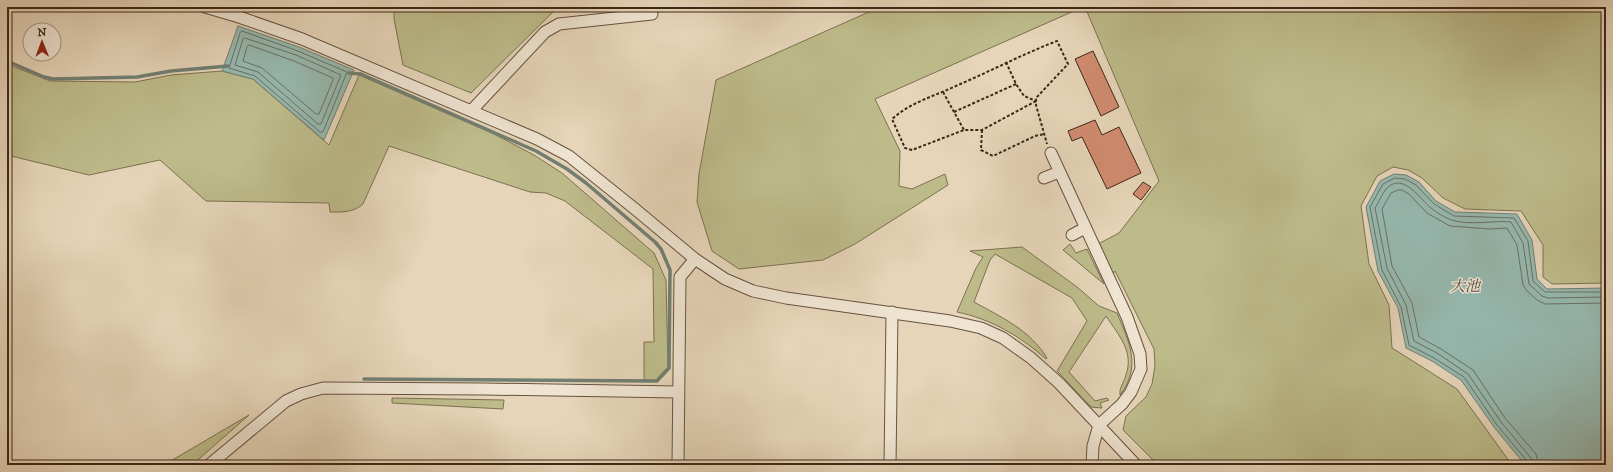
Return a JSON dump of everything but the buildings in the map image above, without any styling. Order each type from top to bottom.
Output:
[{"type":"street","points":[[205,7],[302,39],[472,110],[537,139],[569,156],[695,259],[725,279],[753,291],[786,298],[892,312],[965,324],[980,328],[1003,338],[1031,358],[1059,383],[1136,465]]},
{"type":"street","points":[[472,110],[551,27],[566,23],[658,13]]},
{"type":"street","points":[[1051,153],[1127,317],[1140,354],[1141,369],[1131,392],[1122,404],[1099,425],[1093,446],[1092,465]]},
{"type":"street","points":[[1044,178],[1059,172]]},
{"type":"street","points":[[1072,235],[1085,228]]},
{"type":"street","points":[[678,465],[680,277],[695,259]]},
{"type":"street","points":[[890,465],[892,312]]},
{"type":"street","points":[[208,465],[286,401],[301,394],[323,388],[678,392]]},
{"type":"path","points":[[658,13],[675,7]]},
{"type":"path","points":[[658,13],[690,12],[695,7]]},
{"type":"path","points":[[1036,101],[982,130],[964,130],[912,150],[905,148],[892,119],[902,110],[917,102],[943,92],[1006,62],[1057,41],[1068,64],[1036,98],[1044,134],[1051,153]]},
{"type":"path","points":[[1006,62],[1016,84],[1024,96],[1036,101]]},
{"type":"path","points":[[954,112],[1016,84]]},
{"type":"path","points":[[943,92],[964,130]]},
{"type":"path","points":[[982,130],[981,150],[993,156],[1035,136],[1044,134]]},
{"type":"shaded area","points":[[394,7],[558,7],[471,93],[403,65],[394,19]]},
{"type":"shaded area","points":[[880,7],[1083,7],[875,99],[900,151],[899,186],[912,189],[945,174],[948,185],[855,244],[823,260],[739,269],[712,251],[697,202],[699,174],[716,80]]},
{"type":"shaded area","points":[[1085,7],[1606,7],[1606,283],[1552,284],[1543,277],[1543,245],[1521,211],[1465,209],[1443,198],[1422,178],[1408,170],[1393,167],[1377,176],[1361,206],[1369,264],[1389,305],[1392,348],[1457,389],[1512,465],[1158,465],[1123,430],[1126,416],[1146,397],[1152,384],[1155,366],[1154,349],[1115,271],[1112,275],[1098,244],[1119,233],[1159,181]]},
{"type":"shaded area","points":[[7,64],[50,81],[135,82],[171,75],[222,71],[253,79],[329,145],[359,75],[494,134],[534,155],[562,173],[654,253],[666,280],[668,367],[656,380],[644,381],[644,342],[654,342],[653,269],[565,201],[546,193],[530,192],[389,146],[363,204],[355,209],[339,212],[330,212],[329,203],[206,201],[160,160],[89,175],[7,155]]},
{"type":"shaded area","points":[[1070,244],[1076,253],[1087,249],[1104,284],[1063,250]]},
{"type":"shaded area","points":[[1022,247],[1077,287],[1099,306],[1117,313],[1129,344],[1132,364],[1127,384],[1120,395],[1120,390],[1128,366],[1127,351],[1120,337],[1106,316],[1069,372],[1095,401],[1107,398],[1109,400],[1100,403],[1102,408],[1091,407],[1057,371],[1087,321],[1072,298],[995,254],[990,260],[974,302],[1024,332],[1040,348],[1047,358],[1046,359],[1026,343],[993,324],[970,315],[957,312],[976,268],[983,257],[970,251]]},
{"type":"shaded area","points":[[392,398],[504,400],[503,409],[392,403]]},
{"type":"shaded area","points":[[249,415],[192,465],[164,465]]},
{"type":"water","points":[[238,26],[299,47],[354,70],[324,140],[253,79],[222,71]]},
{"type":"water","name":"大池","points":[[1394,174],[1406,175],[1419,182],[1436,201],[1455,212],[1517,214],[1532,240],[1537,279],[1547,289],[1606,288],[1606,465],[1525,465],[1494,427],[1461,380],[1432,361],[1406,348],[1398,308],[1378,271],[1366,207],[1380,181]]},
{"type":"waterway","points":[[7,61],[44,77],[53,79],[137,77],[171,71],[228,66]]},
{"type":"waterway","points":[[349,73],[361,74],[536,151],[567,169],[586,183],[655,242],[661,249],[670,270],[669,368],[657,381],[364,379]]}]
